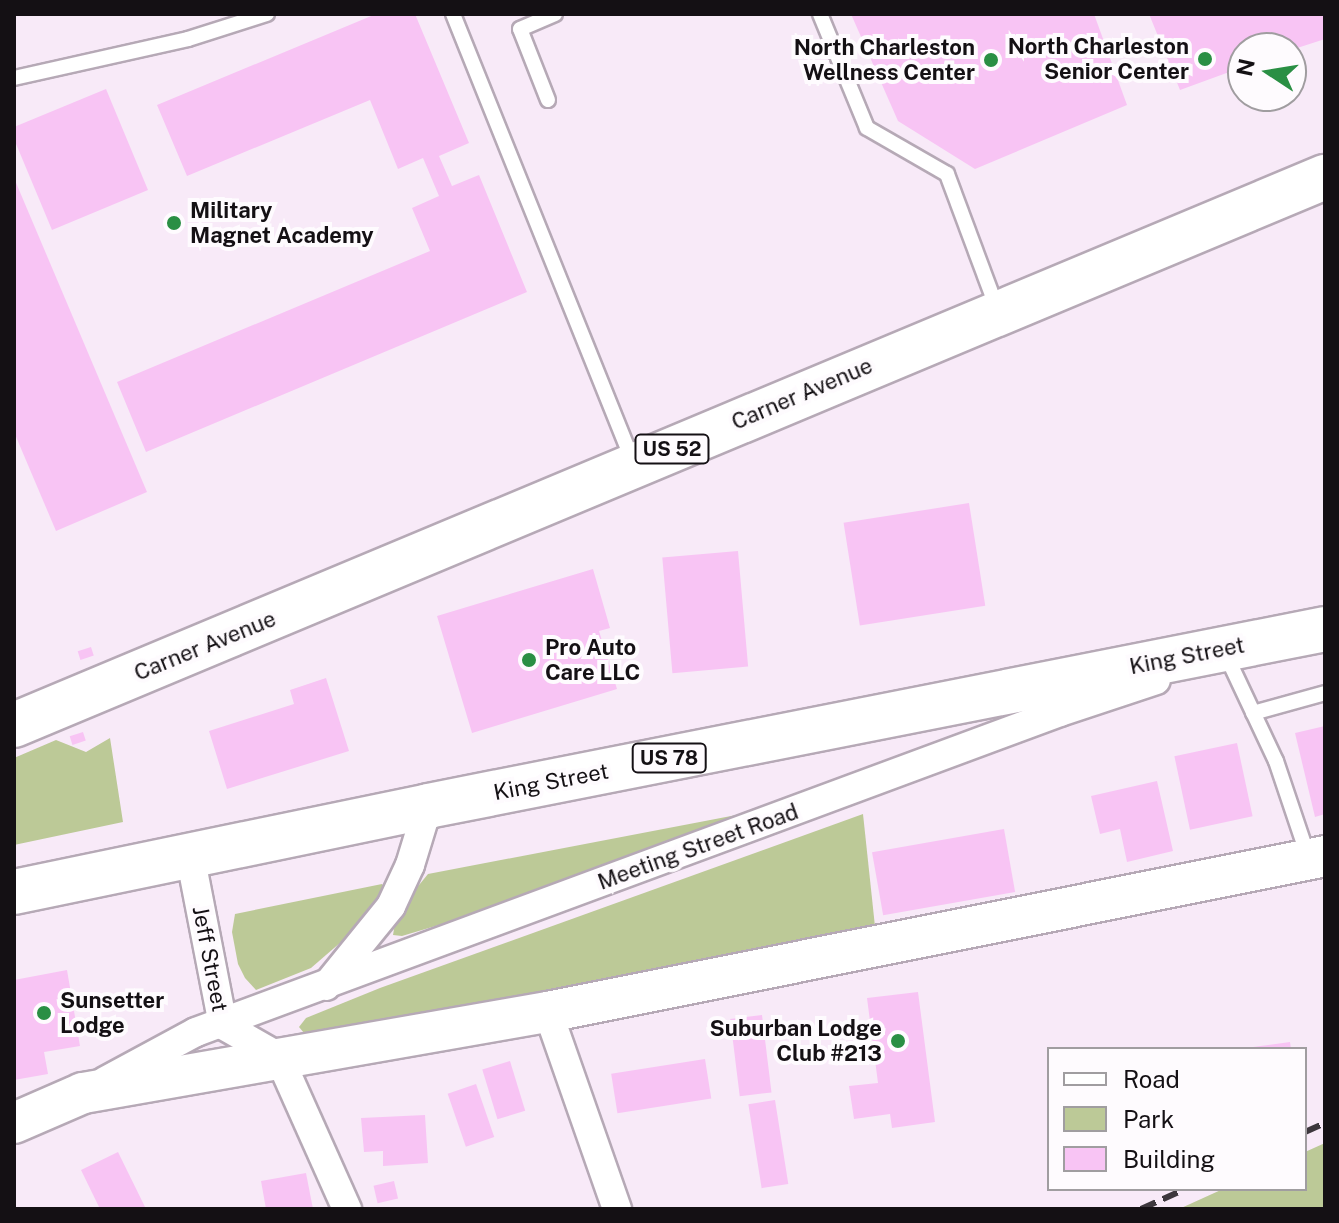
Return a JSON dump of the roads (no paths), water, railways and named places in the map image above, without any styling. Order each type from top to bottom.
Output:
[{"type":"main road","name":"Carner Avenue","points":[[16,718],[634,466],[998,311],[1325,177]]},
{"type":"main road","name":"King Street","points":[[14,892],[428,806],[1325,630]]},
{"type":"street","name":"Meeting Street Road","points":[[14,1123],[83,1093],[196,1032],[223,1025],[1060,712],[1227,657],[1325,630]]},
{"type":"street","points":[[325,986],[391,906],[410,865],[428,806]]},
{"type":"street","name":"Jeff Street","points":[[190,855],[223,1025],[279,1057]]},
{"type":"street","name":"Meeting Street Road","points":[[83,1093],[548,1012],[1317,858]]},
{"type":"street","points":[[548,1012],[617,1209]]},
{"type":"street","points":[[279,1057],[347,1209]]},
{"type":"lane","points":[[14,78],[188,39],[267,14]]},
{"type":"lane","points":[[453,14],[634,466]]},
{"type":"lane","points":[[548,100],[520,29],[555,14]]},
{"type":"lane","points":[[820,14],[867,128],[947,174],[998,311]]},
{"type":"lane","points":[[1227,657],[1317,858]]},
{"type":"lane","points":[[1253,713],[1325,693]]},
{"type":"railway","points":[[1307,1131],[1325,1123]]},
{"type":"railway","points":[[1141,1209],[1181,1191]]},
{"type":"place","name":"North Charleston Senior Center","points":[[1205,59]]},
{"type":"place","name":"North Charleston Wellness Center","points":[[991,60]]},
{"type":"place","name":"Military Magnet Academy","points":[[174,223]]},
{"type":"place","name":"Pro Auto Care LLC","points":[[529,660]]},
{"type":"place","name":"Sunsetter Lodge","points":[[44,1013]]},
{"type":"place","name":"Suburban Lodge Club #213","points":[[898,1041]]}]
